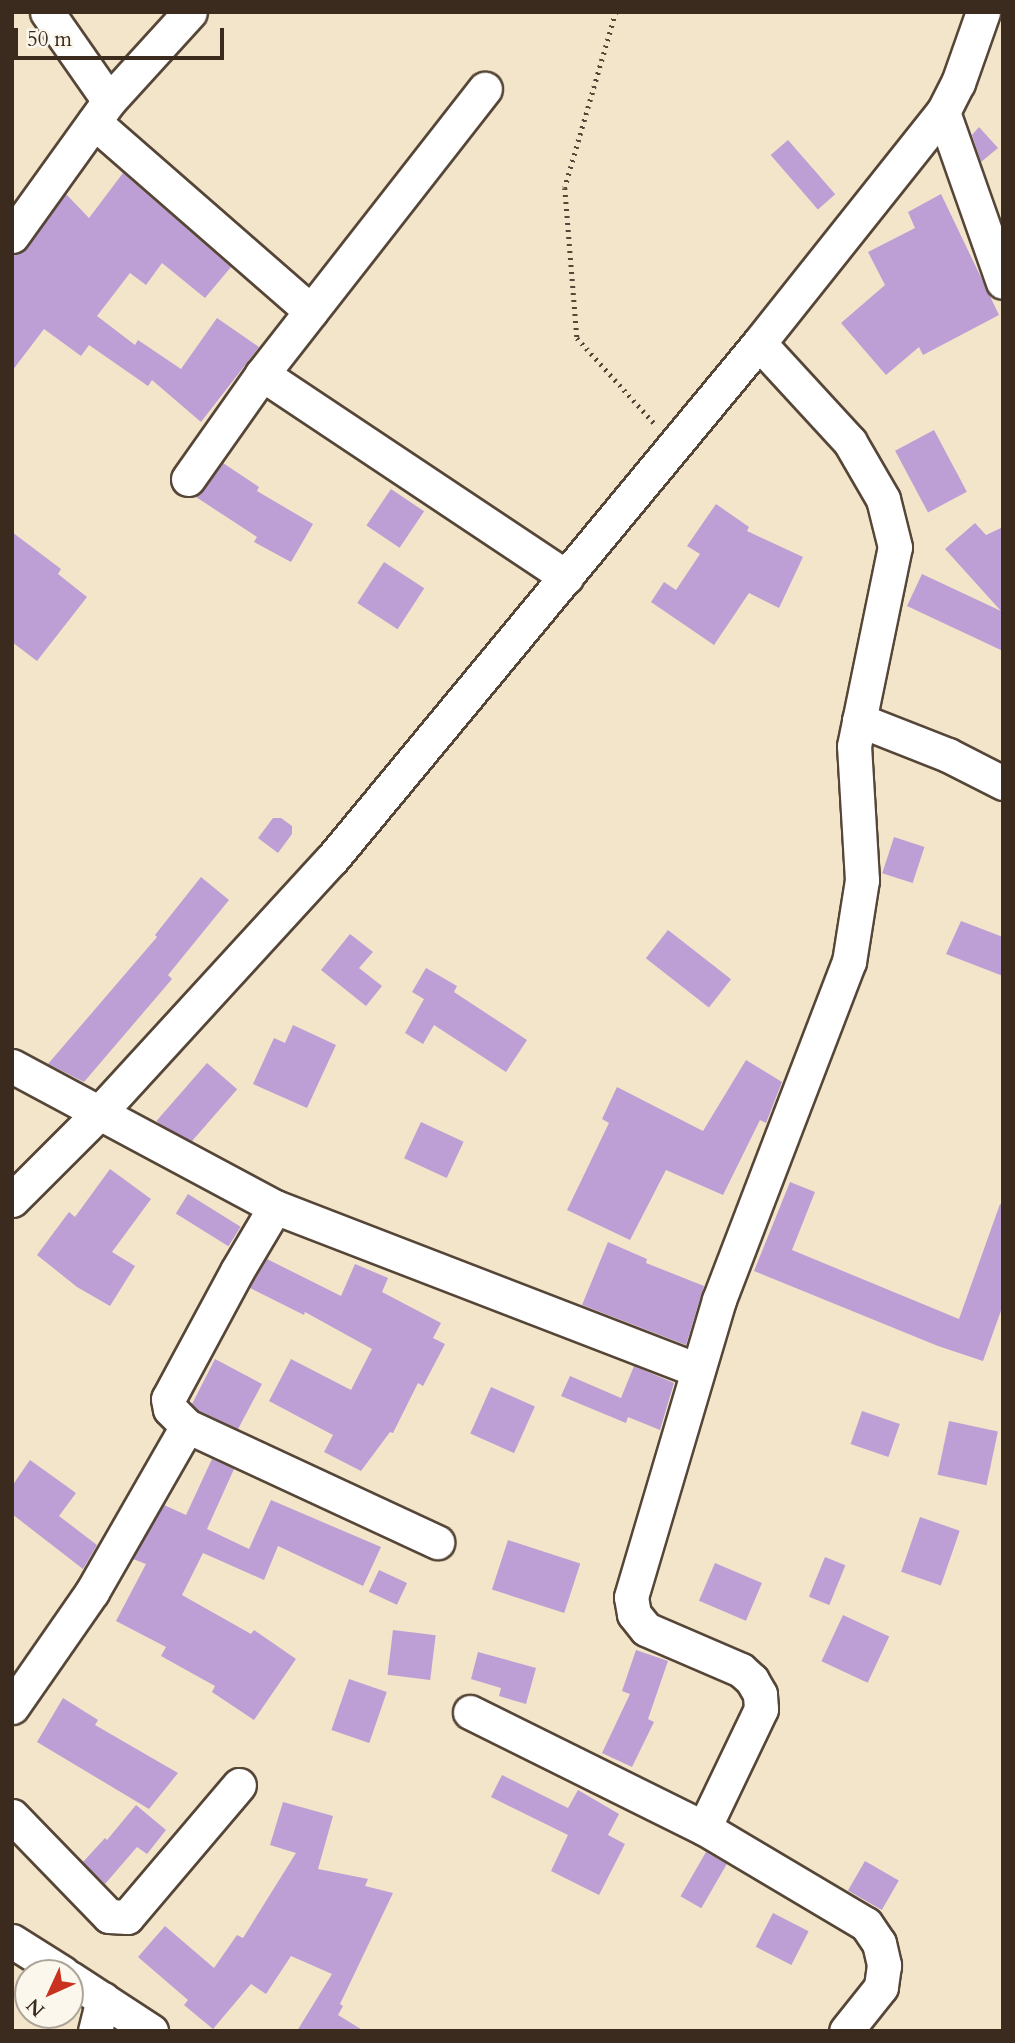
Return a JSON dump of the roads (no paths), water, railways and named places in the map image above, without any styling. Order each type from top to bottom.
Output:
[{"type":"street","points":[[47,12],[102,111],[311,311]]},
{"type":"street","points":[[12,236],[102,111],[190,12]]},
{"type":"street","points":[[12,1200],[98,1114],[332,859],[759,343],[943,111],[958,83],[983,12]]},
{"type":"street","points":[[188,480],[262,374],[485,89]]},
{"type":"street","points":[[943,111],[1002,275]]},
{"type":"street","points":[[705,1828],[761,1709],[760,1694],[752,1680],[741,1670],[646,1629],[634,1614],[631,1597],[719,1300],[849,962],[862,880],[855,746],[895,547],[883,499],[850,442],[759,343]]},
{"type":"street","points":[[262,374],[566,577]]},
{"type":"street","points":[[859,720],[948,755],[1003,783]]},
{"type":"street","points":[[12,1066],[275,1207],[698,1370]]},
{"type":"street","points":[[275,1207],[168,1399],[176,1419],[437,1542]]},
{"type":"street","points":[[12,1707],[92,1592],[187,1426]]},
{"type":"street","points":[[470,1712],[705,1828],[866,1924],[879,1943],[884,1965],[881,1987],[846,2031]]},
{"type":"street","points":[[12,1815],[109,1916],[127,1917],[239,1785]]},
{"type":"street","points":[[12,1941],[41,1959]]},
{"type":"street","points":[[84,1987],[150,2031]]},
{"type":"street","points":[[95,2031],[103,1999]]}]
